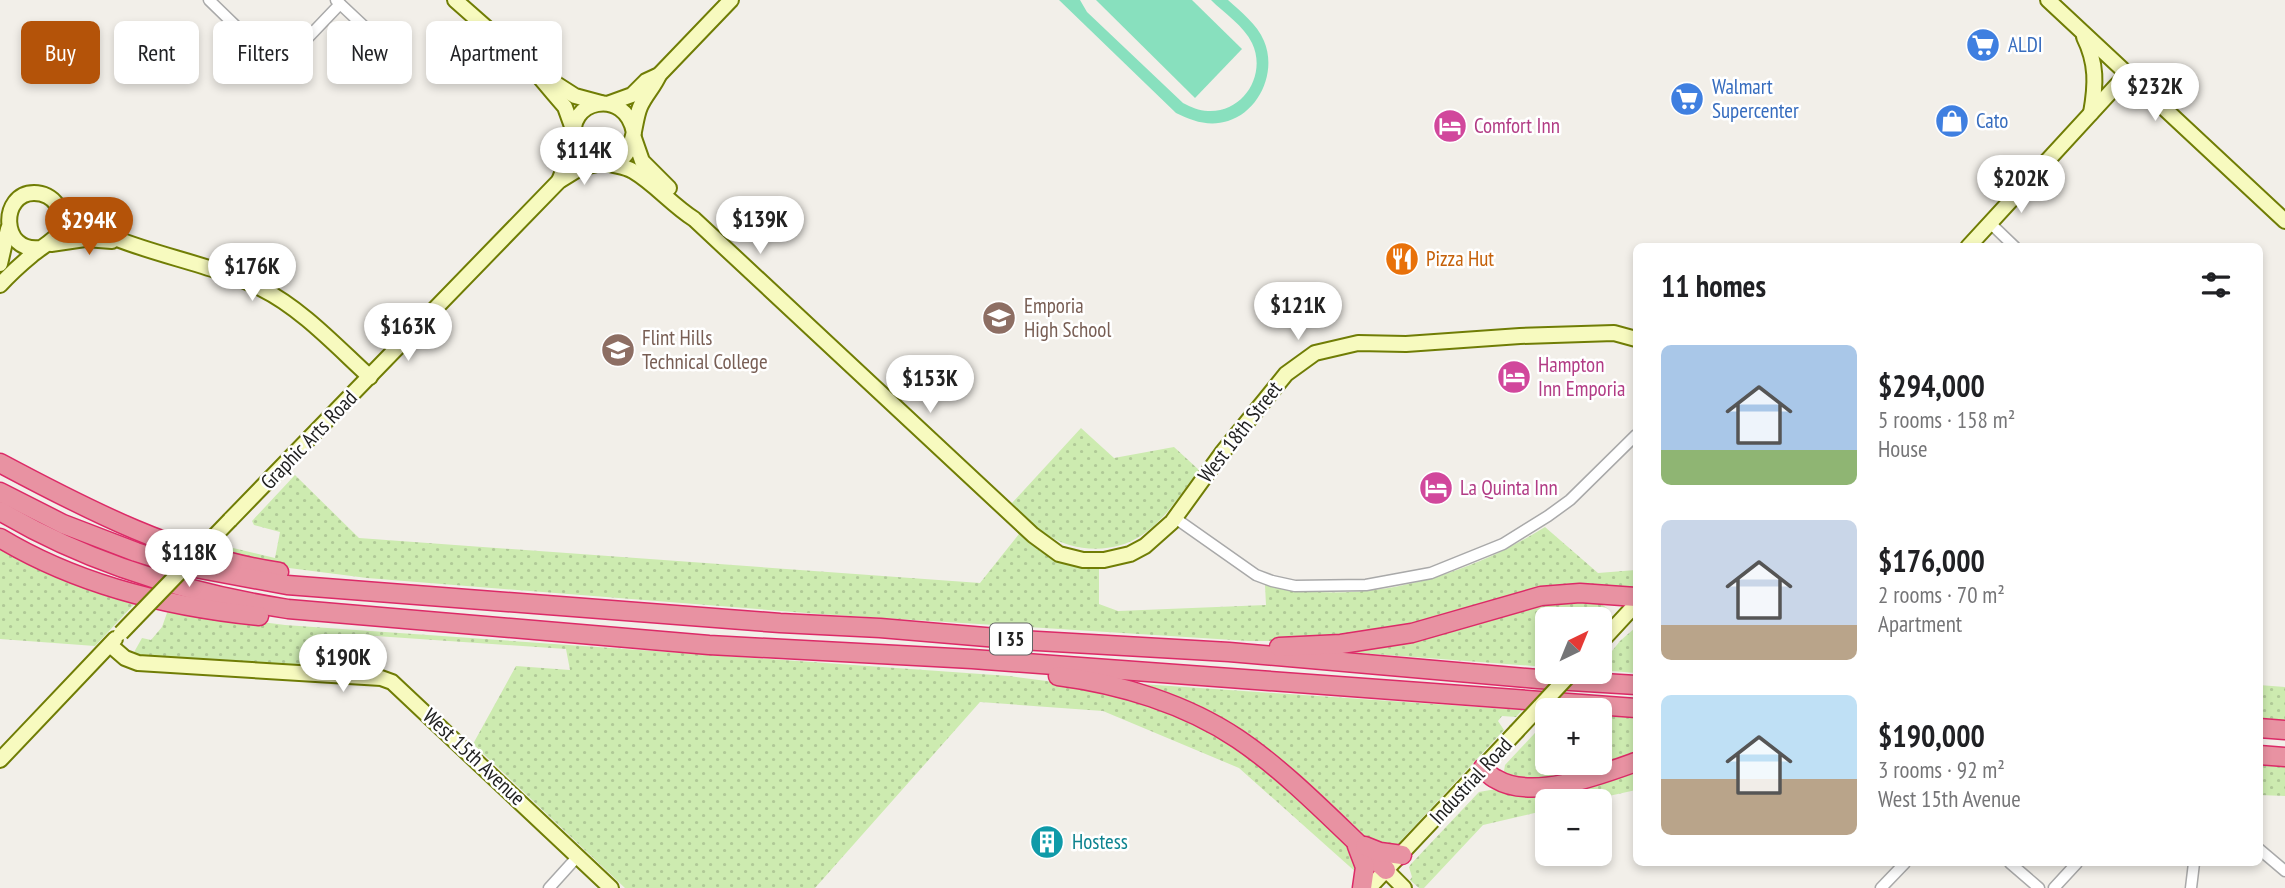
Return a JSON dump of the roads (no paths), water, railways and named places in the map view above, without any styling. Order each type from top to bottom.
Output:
[{"type":"highway","points":[[0,463],[102,516],[159,540],[269,570],[386,592]]},
{"type":"highway","name":"I 35","points":[[0,492],[63,524],[174,564],[287,585],[780,624],[880,628],[1020,640],[1229,652],[1633,685]]},
{"type":"highway","name":"I 35","points":[[0,511],[65,546],[145,578],[235,601],[288,609],[709,645],[972,659],[1633,708]]},
{"type":"highway","points":[[0,538],[32,557],[137,596],[190,607],[283,618],[385,618]]},
{"type":"highway","points":[[1229,652],[1341,644],[1412,633],[1541,596],[1580,593],[1633,597]]},
{"type":"highway","points":[[972,659],[1122,689],[1185,711],[1236,738],[1263,757],[1386,870]]},
{"type":"highway","points":[[2263,728],[2285,730]]},
{"type":"highway","points":[[2263,755],[2285,757]]},
{"type":"highway","points":[[1483,768],[1496,779],[1513,785],[1536,787],[1570,783],[1633,763]]},
{"type":"highway","points":[[1356,842],[1380,852],[1402,855]]},
{"type":"highway","points":[[1356,842],[1365,867],[1362,888]]},
{"type":"street","points":[[209,0],[279,68],[338,2],[359,21]]},
{"type":"street","points":[[455,0],[478,21]]},
{"type":"street","points":[[604,163],[616,161],[625,155],[634,136],[639,109],[659,75],[731,0]]},
{"type":"street","points":[[2048,0],[2285,221]]},
{"type":"street","points":[[2080,30],[2091,52],[2095,71],[2090,114]]},
{"type":"street","points":[[1972,243],[2128,73]]},
{"type":"street","points":[[574,134],[579,115],[586,109],[632,95],[646,81],[659,75]]},
{"type":"street","points":[[545,84],[565,107],[577,146],[583,155],[591,160],[633,171],[694,219]]},
{"type":"street","points":[[556,84],[575,96],[620,107],[628,114],[633,123],[634,136],[642,160],[681,201],[694,219]]},
{"type":"street","name":"Graphic Arts Road","points":[[559,181],[574,134]]},
{"type":"street","name":"Graphic Arts Road","points":[[0,760],[559,181],[580,169],[604,163]]},
{"type":"street","points":[[126,242],[85,239],[45,246],[23,246],[13,239],[6,218],[10,207],[23,195],[46,195],[79,222],[126,242],[239,278],[265,290],[297,312],[370,377]]},
{"type":"street","points":[[0,285],[61,230],[59,207]]},
{"type":"street","name":"West 18th Street","points":[[694,219],[1037,539],[1059,554],[1083,560],[1104,560],[1130,554],[1145,547],[1175,518],[1222,453],[1286,374],[1315,353],[1358,343],[1406,344],[1614,333],[1633,337]]},
{"type":"street","points":[[1990,223],[2011,243]]},
{"type":"street","points":[[0,264],[8,229]]},
{"type":"street","points":[[1175,518],[1240,565],[1272,582],[1319,587],[1366,585],[1431,573],[1503,544],[1570,500],[1633,438]]},
{"type":"street","points":[[1612,630],[1633,607]]},
{"type":"street","name":"West 15th Avenue","points":[[110,645],[125,658],[138,663],[381,678],[392,682],[611,888]]},
{"type":"street","name":"Industrial Road","points":[[1368,888],[1561,684]]},
{"type":"street","points":[[2263,852],[2285,871]]},
{"type":"street","points":[[549,888],[578,856]]},
{"type":"street","points":[[1881,888],[1902,866]]},
{"type":"street","points":[[2013,866],[2039,888]]},
{"type":"street","points":[[2054,888],[2074,866]]},
{"type":"street","points":[[2191,888],[2194,866]]},
{"type":"street","points":[[1386,870],[1404,888]]},
{"type":"place","name":"ALDI","points":[[1983,45]]},
{"type":"place","name":"Walmart Supercenter","points":[[1687,99]]},
{"type":"place","name":"Cato","points":[[1952,121]]},
{"type":"place","name":"Comfort Inn","points":[[1450,126]]},
{"type":"place","name":"Pizza Hut","points":[[1402,259]]},
{"type":"place","name":"Emporia High School","points":[[999,318]]},
{"type":"place","name":"Flint Hills Technical College","points":[[618,350]]},
{"type":"place","name":"Hampton Inn Emporia","points":[[1514,377]]},
{"type":"place","name":"La Quinta Inn","points":[[1436,488]]},
{"type":"place","name":"Hostess","points":[[1047,842]]}]
